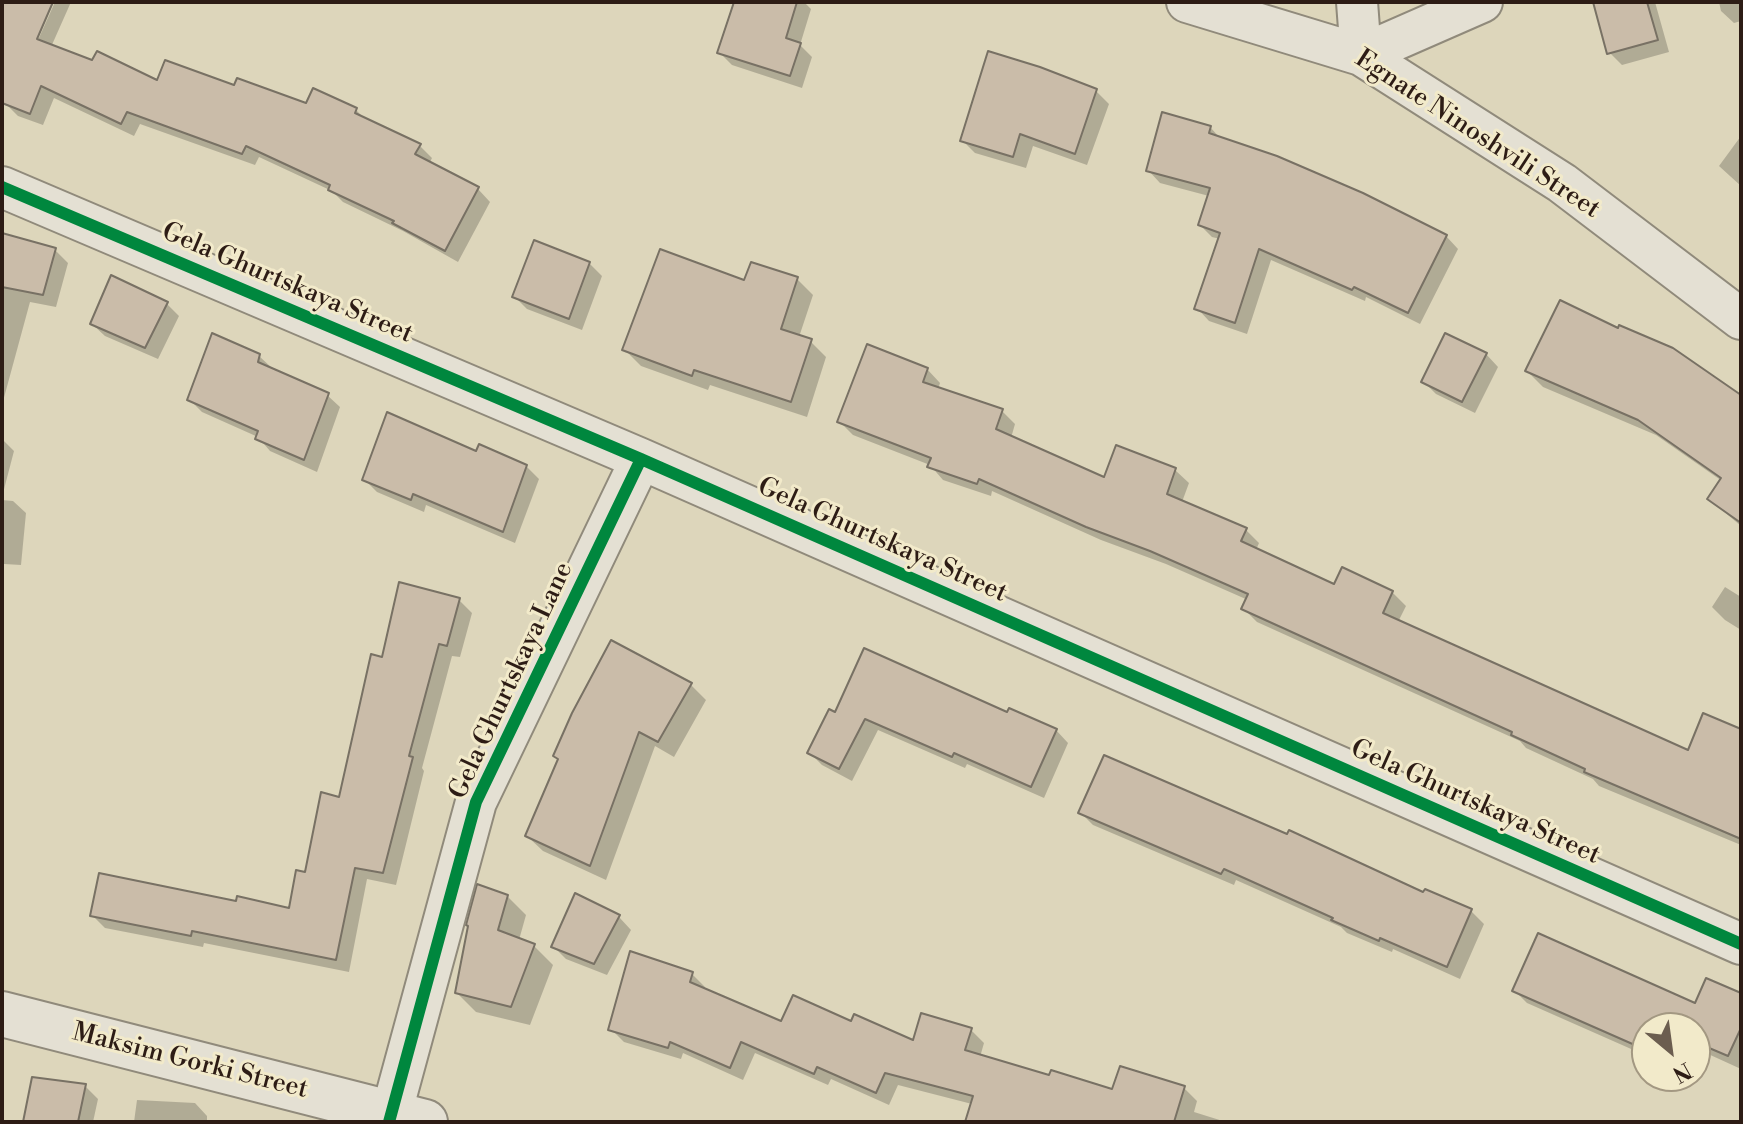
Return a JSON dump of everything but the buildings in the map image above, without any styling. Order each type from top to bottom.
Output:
[{"type":"street","name":"Egnate Ninoshvili Street","points":[[1187,2],[1361,55],[1562,183],[1741,319]]},
{"type":"street","points":[[1357,2],[1361,55],[1482,2]]},
{"type":"street","name":"Gela Ghurtskaya Street","points":[[2,187],[641,459],[1741,944]]},
{"type":"street","name":"Gela Ghurtskaya Lane","points":[[402,1119],[476,802],[641,459]]},
{"type":"street","name":"Maksim Gorki Street","points":[[2,1014],[402,1119]]},
{"type":"cycle path","points":[[2,187],[641,459],[1741,944]]},
{"type":"cycle path","points":[[389,1122],[476,802],[641,459]]}]
